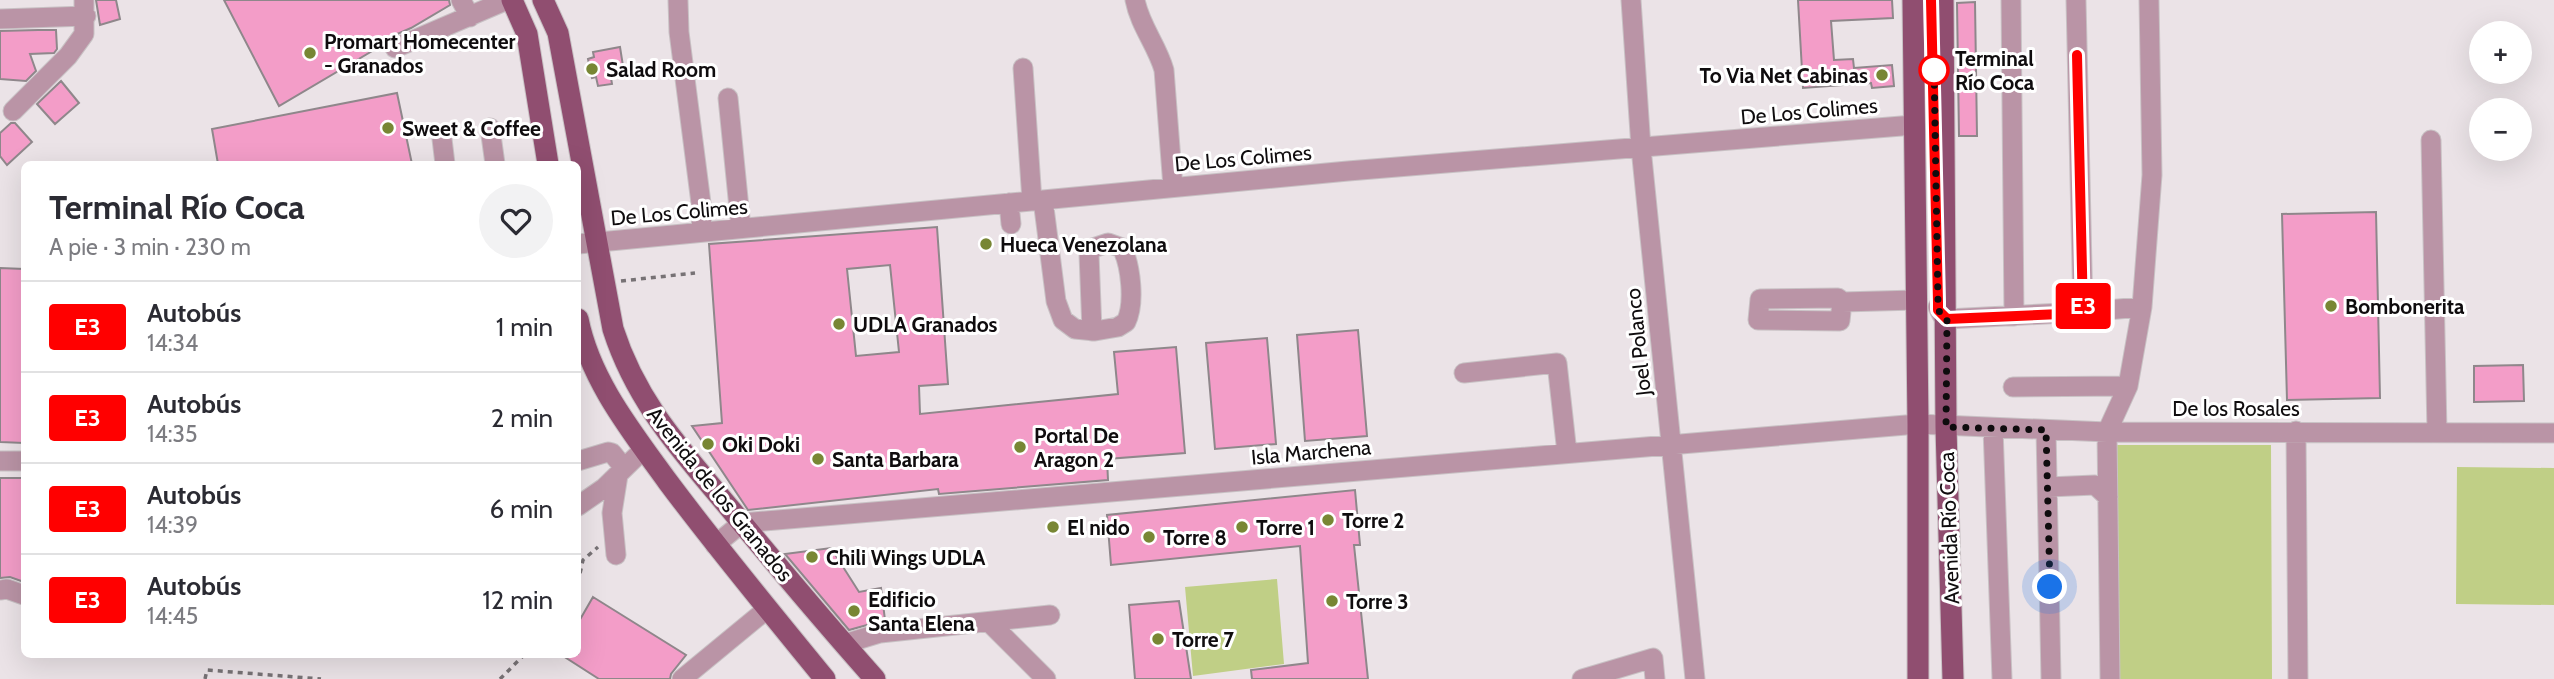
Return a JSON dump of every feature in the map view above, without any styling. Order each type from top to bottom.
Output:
[{"type":"main road","points":[[510,0],[527,34],[548,161]]},
{"type":"main road","name":"Avenida de los Granados","points":[[543,0],[558,33],[576,161]]},
{"type":"main road","name":"Avenida Río Coca","points":[[1913,0],[1918,679]]},
{"type":"main road","name":"Avenida Río Coca","points":[[1943,0],[1946,427],[1953,679]]},
{"type":"main road","name":"Avenida de los Granados","points":[[581,200],[587,243],[605,282],[613,329],[623,361],[641,394],[662,426],[875,679]]},
{"type":"main road","name":"Avenida de los Granados","points":[[581,337],[607,393],[644,449],[715,545],[825,679]]},
{"type":"street","points":[[395,48],[465,8],[510,0]]},
{"type":"street","points":[[678,0],[679,32],[702,211],[701,232]]},
{"type":"street","points":[[1135,0],[1142,24],[1159,52],[1164,70],[1173,187]]},
{"type":"street","name":"Joel Polanco","points":[[1631,0],[1641,148],[1695,679]]},
{"type":"street","points":[[1931,0],[1938,310],[1947,319],[2083,313],[2142,307]]},
{"type":"street","points":[[2011,0],[2014,316]]},
{"type":"street","points":[[2076,0],[2083,313]]},
{"type":"street","points":[[2110,679],[2107,432],[2129,386],[2142,307],[2152,175],[2149,0]]},
{"type":"street","points":[[0,19],[85,8],[84,34],[68,56],[13,111]]},
{"type":"street","points":[[1023,68],[1038,200],[1059,312],[1063,320],[1075,329],[1092,331]]},
{"type":"street","points":[[727,98],[741,229]]},
{"type":"street","name":"De Los Colimes","points":[[587,243],[1348,171],[1914,125]]},
{"type":"street","points":[[490,128],[495,161]]},
{"type":"street","points":[[443,139],[445,161]]},
{"type":"street","points":[[2431,140],[2437,432]]},
{"type":"street","points":[[1009,203],[1011,224]]},
{"type":"street","points":[[1842,302],[1916,300]]},
{"type":"street","points":[[1464,373],[1557,363],[1567,453]]},
{"type":"street","points":[[2013,387],[2129,386]]},
{"type":"street","name":"De los Rosales","points":[[1918,424],[2107,432],[2554,433]]},
{"type":"street","name":"Isla Marchena","points":[[742,523],[1918,424]]},
{"type":"street","points":[[1993,428],[2002,679]]},
{"type":"street","points":[[2046,430],[2051,679]]},
{"type":"street","points":[[2296,431],[2298,679]]},
{"type":"street","points":[[581,504],[604,488],[644,449]]},
{"type":"street","points":[[581,460],[608,452],[621,471],[612,513],[608,551]]},
{"type":"street","points":[[0,461],[21,461]]},
{"type":"street","points":[[2048,487],[2095,485],[2108,497]]},
{"type":"street","points":[[715,545],[742,523]]},
{"type":"street","points":[[0,590],[7,589],[21,594]]},
{"type":"street","points":[[682,679],[768,609]]},
{"type":"street","points":[[844,645],[880,633],[1050,615]]},
{"type":"street","points":[[989,622],[1046,679]]},
{"type":"street","points":[[1582,679],[1653,659],[1655,679]]},
{"type":"path","points":[[605,282],[695,273]]},
{"type":"path","points":[[581,569],[583,560],[608,551]]},
{"type":"path","points":[[500,679],[520,658]]},
{"type":"path","points":[[205,679],[207,670],[321,679]]},
{"type":"green space","points":[[2117,445],[2271,445],[2272,679],[2118,679]]},
{"type":"green space","points":[[2457,467],[2554,468],[2554,605],[2456,604]]},
{"type":"green space","points":[[1277,579],[1284,664],[1193,676],[1185,587]]},
{"type":"building","points":[[96,0],[116,0],[120,19],[100,25]]},
{"type":"building","name":"Promart Homecenter - Granados","points":[[224,0],[449,0],[450,5],[390,37],[384,44],[279,106]]},
{"type":"building","points":[[1798,0],[1892,0],[1893,18],[1831,21],[1834,60],[1853,59],[1854,68],[1892,65],[1894,86],[1872,88],[1871,83],[1803,88]]},
{"type":"building","name":"Terminal Río Coca","points":[[1975,2],[1977,136],[1959,136],[1957,3]]},
{"type":"building","points":[[56,30],[57,49],[54,53],[30,54],[36,71],[26,81],[0,79],[0,31]]},
{"type":"building","points":[[620,47],[623,66],[619,67],[611,78],[612,84],[598,86],[596,77],[592,78],[588,59],[594,57],[593,52]]},
{"type":"building","points":[[61,81],[79,103],[55,124],[37,104]]},
{"type":"building","points":[[397,93],[411,161],[217,161],[212,129]]},
{"type":"building","points":[[11,123],[15,123],[32,142],[7,165],[0,156],[0,133]]},
{"type":"building","name":"Bombonerita","points":[[2376,212],[2380,398],[2287,400],[2282,214]]},
{"type":"building","points":[[937,227],[948,384],[919,386],[920,414],[1118,394],[1114,352],[1176,347],[1185,453],[1107,459],[1108,480],[939,494],[938,489],[748,510],[692,426],[722,423],[709,244]],"holes":[[[890,265],[899,352],[856,356],[847,269]]]},
{"type":"building","points":[[0,268],[21,269],[21,443],[0,442]]},
{"type":"building","points":[[1358,330],[1367,436],[1305,441],[1297,335]]},
{"type":"building","points":[[1267,338],[1276,444],[1215,449],[1206,343]]},
{"type":"building","points":[[2523,365],[2524,401],[2474,402],[2474,366]]},
{"type":"building","points":[[0,478],[21,478],[21,581],[10,577],[0,578]]},
{"type":"building","points":[[1355,490],[1360,545],[1354,545],[1368,679],[1252,679],[1251,670],[1308,663],[1300,546],[1111,565],[1107,515]]},
{"type":"building","name":"Edificio Santa Elena","points":[[831,548],[859,592],[881,588],[885,620],[849,630],[785,554]]},
{"type":"building","points":[[593,597],[686,655],[670,679],[599,679],[566,658],[581,658],[581,618]]},
{"type":"building","name":"Torre 7","points":[[1179,601],[1191,679],[1135,679],[1129,605]]},
{"type":"bus line","name":"E3","points":[[1931,0],[1938,310],[1947,319],[2083,313],[2077,55]]},
{"type":"place","name":"Promart Homecenter - Granados","points":[[310,53]]},
{"type":"place","name":"Salad Room","points":[[592,69]]},
{"type":"place","name":"Terminal Río Coca","points":[[1934,70]]},
{"type":"place","name":"To Via Net Cabinas","points":[[1882,75]]},
{"type":"place","name":"Sweet & Coffee","points":[[388,128]]},
{"type":"place","name":"Hueca Venezolana","points":[[986,244]]},
{"type":"place","name":"Bombonerita","points":[[2331,306]]},
{"type":"place","name":"UDLA Granados","points":[[839,324]]},
{"type":"place","name":"Oki Doki","points":[[708,444]]},
{"type":"place","name":"Portal De Aragon 2","points":[[1020,447]]},
{"type":"place","name":"Santa Barbara","points":[[818,459]]},
{"type":"place","name":"Torre 2","points":[[1328,520]]},
{"type":"place","name":"El nido","points":[[1053,527]]},
{"type":"place","name":"Torre 1","points":[[1242,527]]},
{"type":"place","name":"Torre 8","points":[[1149,537]]},
{"type":"place","name":"Chili Wings UDLA","points":[[812,557]]},
{"type":"place","name":"Torre 3","points":[[1332,601]]},
{"type":"place","name":"Edificio Santa Elena","points":[[854,611]]},
{"type":"place","name":"Torre 7","points":[[1158,639]]},
{"type":"route","points":[[1934,70],[1934,65],[1938,310],[1947,319],[1946,427],[2046,430],[2050,587]]}]
